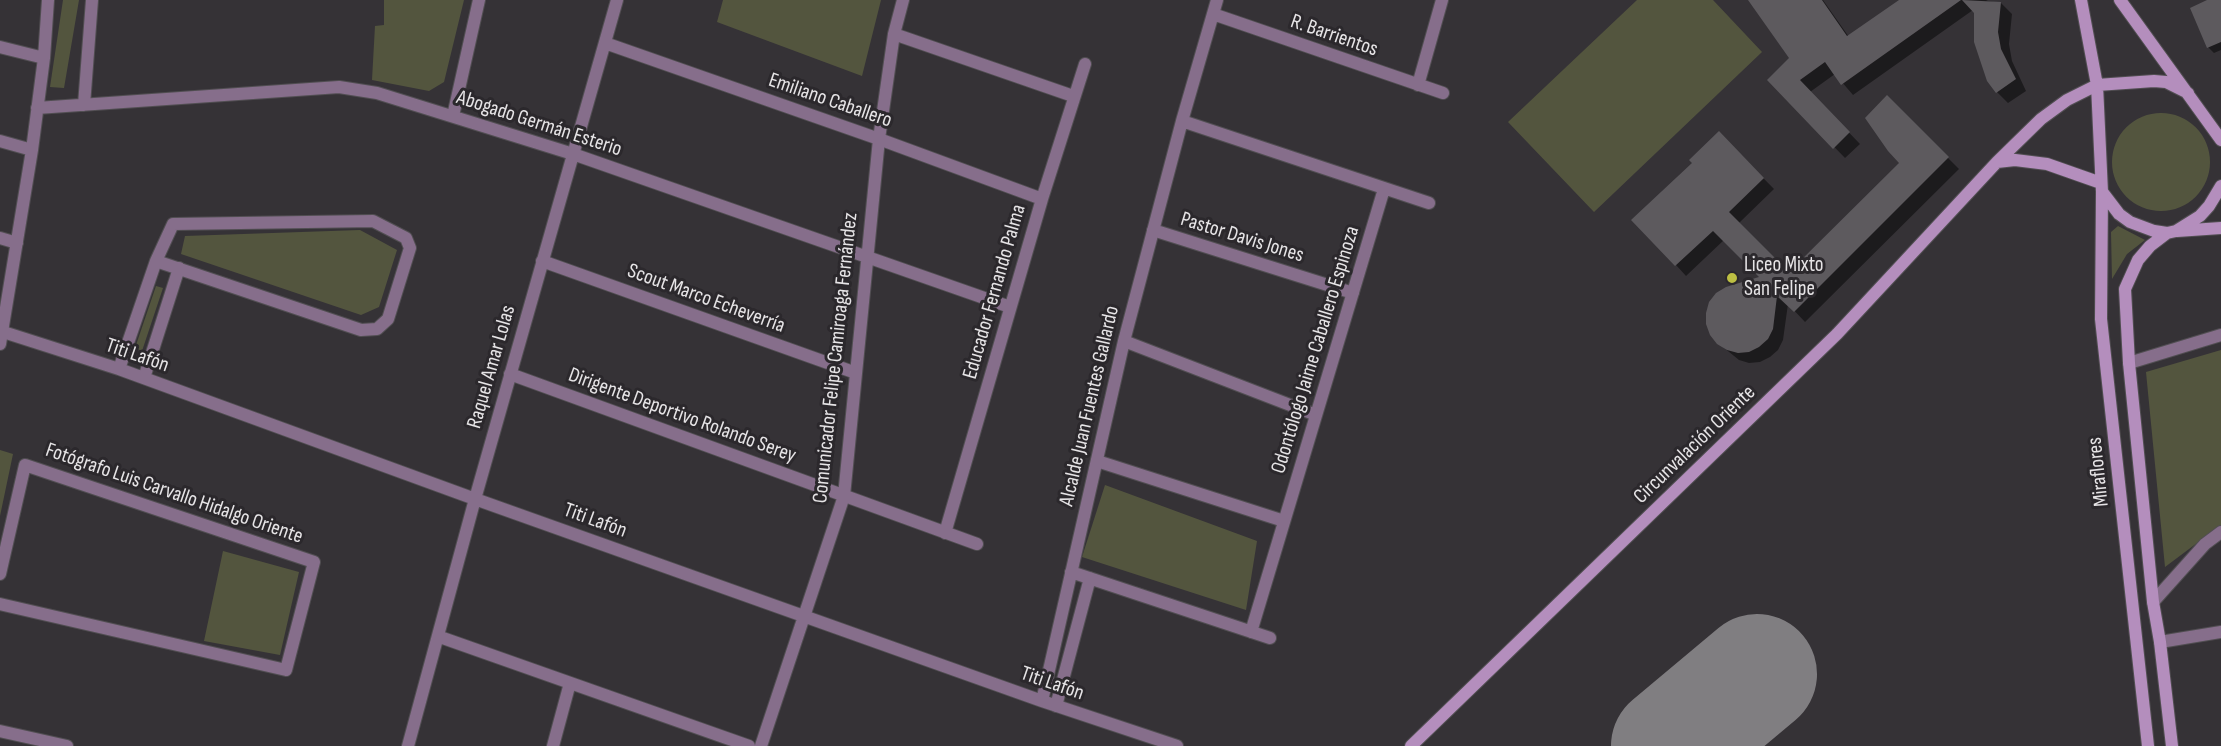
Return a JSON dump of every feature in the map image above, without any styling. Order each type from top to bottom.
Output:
[{"type":"main road","name":"Miraflores","points":[[2081,0],[2097,85],[2102,187],[2101,319],[2148,746]]},
{"type":"main road","points":[[2120,0],[2221,140]]},
{"type":"main road","points":[[2097,85],[2166,82],[2188,93]]},
{"type":"main road","name":"Circunvalación Oriente","points":[[1411,746],[1837,334],[1997,162],[2054,109],[2097,85]]},
{"type":"main road","points":[[1997,162],[2015,160],[2047,164],[2102,187],[2119,214],[2130,222],[2154,231],[2221,228]]},
{"type":"main road","name":"Miraflores","points":[[2172,746],[2153,602],[2129,363],[2125,289],[2138,260],[2150,246],[2199,216],[2209,206],[2221,186]]},
{"type":"street","points":[[1,335],[38,108],[48,0]]},
{"type":"street","points":[[84,105],[92,0]]},
{"type":"street","points":[[453,116],[479,0]]},
{"type":"street","name":"Raquel Amar Lolas","points":[[408,746],[440,637],[510,374],[617,0]]},
{"type":"street","name":"Comunicador Felipe Camiroaga Fernández","points":[[761,746],[844,496],[879,139],[894,34],[903,0]]},
{"type":"street","name":"Alcalde Juan Fuentes Gallardo","points":[[1042,701],[1124,341],[1182,121],[1217,0]]},
{"type":"street","points":[[1419,85],[1442,0]]},
{"type":"street","name":"R. Barrientos","points":[[1213,14],[1443,93]]},
{"type":"street","points":[[894,34],[1073,96]]},
{"type":"street","name":"Emiliano Caballero","points":[[604,43],[879,139],[1042,199]]},
{"type":"street","points":[[0,47],[44,58]]},
{"type":"street","name":"Educador Fernando Palma","points":[[945,533],[1042,199],[1085,64]]},
{"type":"street","name":"Abogado Germán Esterio","points":[[38,108],[339,87],[377,93],[573,154],[868,255],[1010,307]]},
{"type":"street","points":[[1182,121],[1429,203]]},
{"type":"street","points":[[0,141],[32,150]]},
{"type":"street","name":"Odontólogo Jaime Caballero Espinoza","points":[[1251,632],[1384,189]]},
{"type":"street","points":[[119,369],[156,261],[173,224],[373,221],[406,238],[410,248],[388,319],[377,329],[361,330],[156,261]]},
{"type":"street","name":"Pastor Davis Jones","points":[[1153,230],[1353,293]]},
{"type":"street","points":[[0,238],[17,243]]},
{"type":"street","name":"Scout Marco Echeverría","points":[[542,261],[856,373]]},
{"type":"street","points":[[144,378],[179,268]]},
{"type":"street","name":"Titi Lafón","points":[[1,335],[119,369],[475,499],[1056,706],[1177,746]]},
{"type":"street","points":[[2129,363],[2221,335]]},
{"type":"street","points":[[1124,341],[1316,415]]},
{"type":"street","name":"Dirigente Deportivo Rolando Serey","points":[[510,374],[977,544]]},
{"type":"street","points":[[1097,461],[1284,521]]},
{"type":"street","name":"Fotógrafo Luis Carvallo Hidalgo Oriente","points":[[0,575],[25,465],[314,562],[286,670],[0,604]]},
{"type":"street","points":[[2153,602],[2205,544],[2221,532]]},
{"type":"street","points":[[1071,572],[1270,638]]},
{"type":"street","points":[[1056,706],[1090,578]]},
{"type":"street","points":[[2160,642],[2221,632]]},
{"type":"street","points":[[440,637],[749,746]]},
{"type":"street","points":[[553,746],[570,682]]},
{"type":"street","points":[[0,731],[67,746]]},
{"type":"green space","points":[[63,0],[79,0],[64,88],[50,87]]},
{"type":"green space","points":[[384,0],[464,0],[444,82],[429,91],[372,80],[375,26],[384,25]]},
{"type":"green space","points":[[723,0],[881,0],[862,76],[717,22]]},
{"type":"green space","points":[[1637,0],[1713,0],[1762,52],[1594,212],[1508,122]]},
{"type":"green space","points":[[2161,113],[2180,116],[2196,127],[2207,143],[2210,162],[2207,181],[2196,197],[2180,208],[2161,211],[2142,208],[2126,197],[2115,181],[2112,162],[2115,143],[2126,127],[2142,116]]},
{"type":"green space","points":[[2118,226],[2145,240],[2127,254],[2112,279],[2111,232]]},
{"type":"green space","points":[[360,230],[397,250],[379,307],[361,315],[181,254],[185,236]]},
{"type":"green space","points":[[156,286],[163,288],[142,351],[135,348]]},
{"type":"green space","points":[[2221,350],[2221,525],[2165,567],[2146,372]]},
{"type":"green space","points":[[0,450],[13,454],[0,516]]},
{"type":"green space","points":[[1105,485],[1257,541],[1246,610],[1082,557]]},
{"type":"green space","points":[[223,551],[299,572],[280,655],[204,641]]},
{"type":"building","points":[[1748,0],[1822,0],[1847,36],[1899,0],[1961,0],[1841,85],[1825,62],[1800,80],[1850,132],[1833,149],[1767,80],[1789,58]]},
{"type":"building","points":[[1962,0],[2001,2],[1998,32],[2001,49],[2016,79],[1996,93],[1987,81],[1974,42],[1974,13]]},
{"type":"building","points":[[2207,0],[2221,0],[2221,42],[2207,48],[2190,8]]},
{"type":"building","points":[[1887,95],[1949,157],[1794,312],[1777,296],[1773,329],[1768,339],[1759,347],[1749,352],[1738,353],[1717,344],[1706,324],[1709,302],[1716,293],[1726,287],[1759,277],[1713,231],[1675,266],[1631,220],[1692,163],[1689,160],[1719,131],[1764,178],[1729,212],[1789,272],[1899,163],[1865,118]]},
{"type":"runway","points":[[1671,746],[1757,674]]},
{"type":"place","name":"Liceo Mixto San Felipe","points":[[1732,278]]}]
